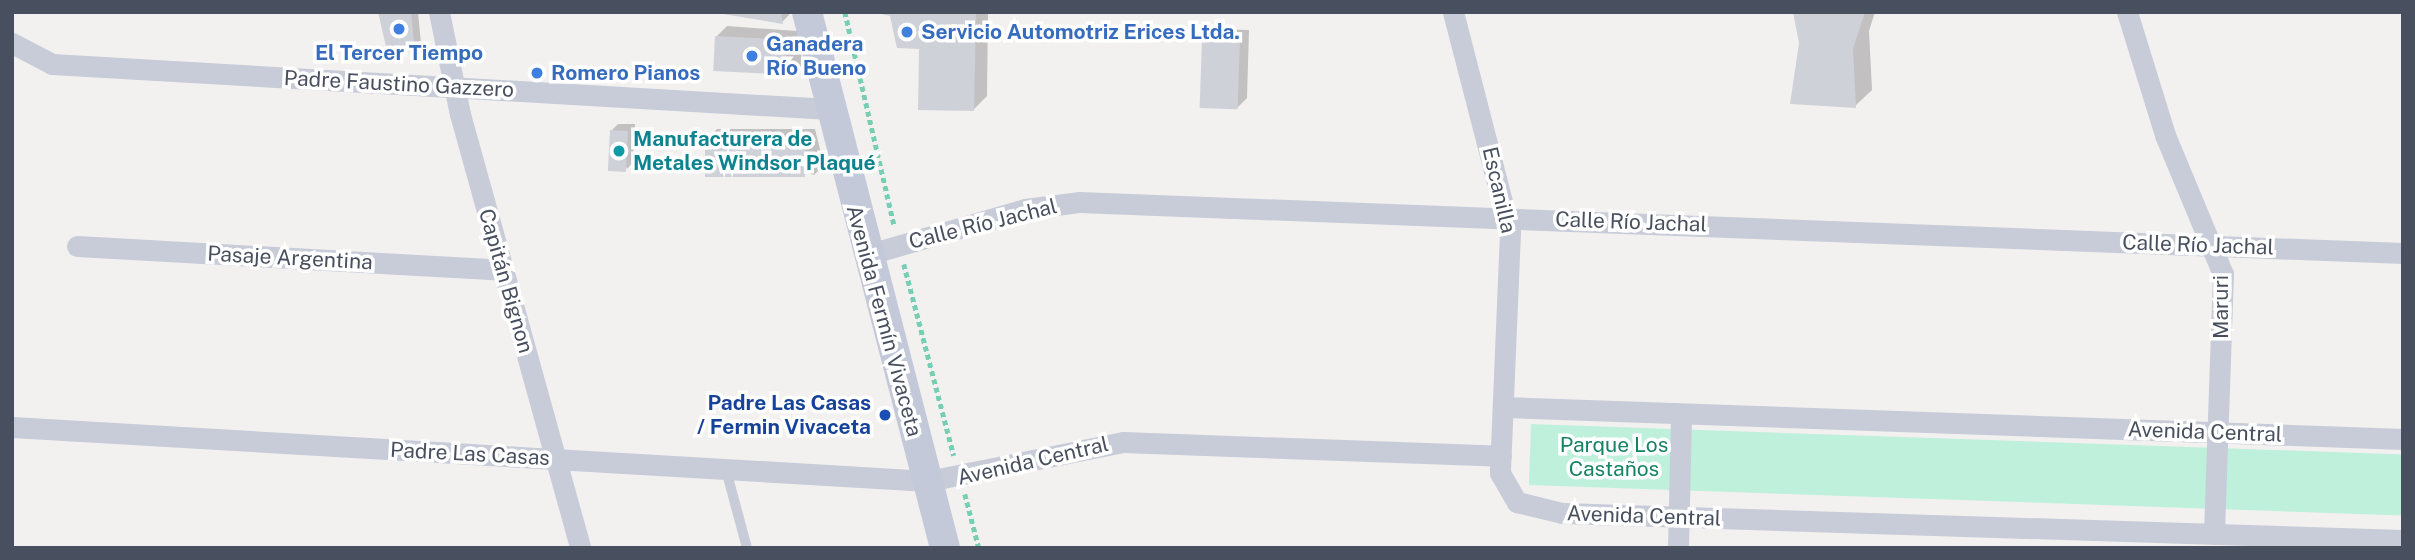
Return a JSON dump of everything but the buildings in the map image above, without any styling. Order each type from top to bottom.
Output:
[{"type":"main road","name":"Avenida Fermín Vivaceta","points":[[807,12],[866,255],[945,548]]},
{"type":"street","name":"Capitán Bignon","points":[[439,12],[503,270],[580,548]]},
{"type":"street","name":"Escanilla","points":[[1453,12],[1507,216],[1501,456]]},
{"type":"street","name":"Maruri","points":[[2127,12],[2165,135],[2224,281],[2214,534]]},
{"type":"street","name":"Padre Faustino Gazzero","points":[[12,43],[52,64]]},
{"type":"street","name":"Padre Faustino Gazzero","points":[[12,63],[830,109]]},
{"type":"street","name":"Calle Río Jachal","points":[[866,255],[1059,203],[1507,216],[2403,253]]},
{"type":"street","name":"Pasaje Argentina","points":[[77,246],[503,270]]},
{"type":"street","name":"Avenida Central","points":[[1504,407],[2403,439]]},
{"type":"street","points":[[1678,548],[1681,415]]},
{"type":"street","name":"Padre Las Casas","points":[[12,427],[928,481]]},
{"type":"street","name":"Avenida Central","points":[[928,481],[960,478],[1123,442],[1501,456],[1506,490],[1535,510],[2403,540]]},
{"type":"lane","points":[[726,470],[747,548]]},
{"type":"path","points":[[845,12],[898,245],[979,548]]},
{"type":"green space","name":"Parque Los Castaños","points":[[1531,424],[2403,454],[2401,515],[1529,485]]},
{"type":"place","name":"El Tercer Tiempo","points":[[399,29]]},
{"type":"place","name":"Servicio Automotriz Erices Ltda.","points":[[907,32]]},
{"type":"place","name":"Ganadera Río Bueno","points":[[752,56]]},
{"type":"place","name":"Romero Pianos","points":[[537,73]]},
{"type":"place","name":"Manufacturera de Metales Windsor Plaqué","points":[[619,151]]},
{"type":"place","name":"Padre Las Casas / Fermin Vivaceta","points":[[885,415]]}]
